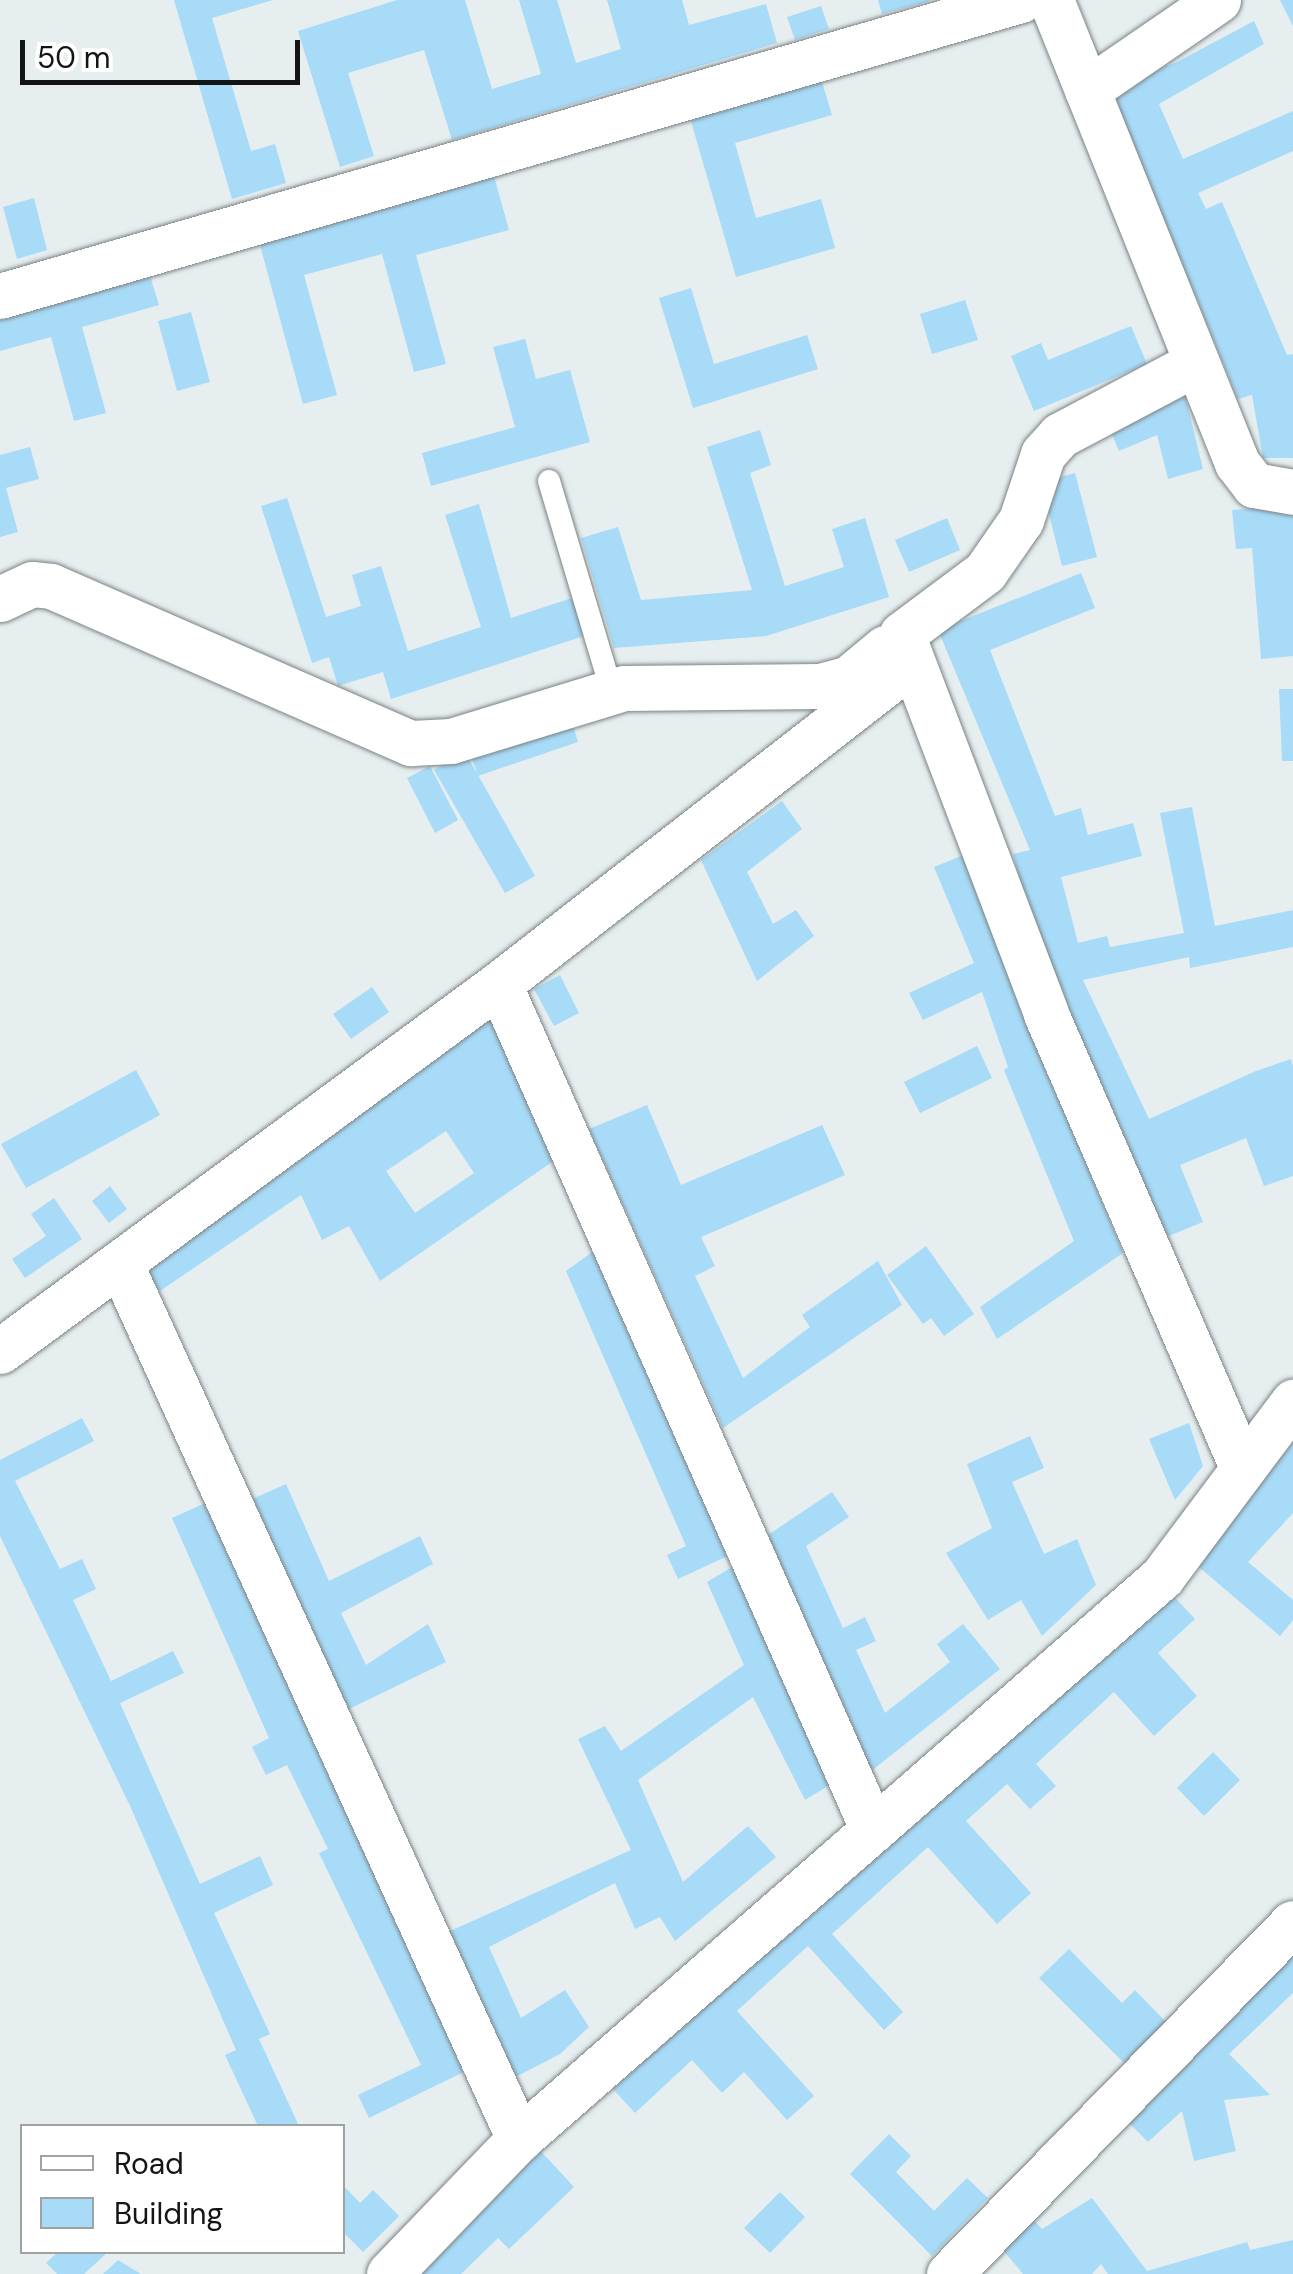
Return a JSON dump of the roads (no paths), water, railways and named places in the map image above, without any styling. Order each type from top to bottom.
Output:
[{"type":"street","points":[[0,296],[1021,0]]},
{"type":"street","points":[[1051,0],[1237,463],[1254,485],[1293,492]]},
{"type":"street","points":[[1087,90],[1218,0]]},
{"type":"street","points":[[0,1351],[499,984],[907,649],[985,572],[1020,520],[1044,454],[1060,435],[1196,363]]},
{"type":"street","points":[[0,599],[32,584],[51,586],[411,743],[451,742],[612,692],[678,684],[820,686],[849,678],[907,649]]},
{"type":"street","points":[[907,649],[1046,1014],[1241,1464]]},
{"type":"street","points":[[499,984],[873,1830]]},
{"type":"street","points":[[120,1263],[519,2140]]},
{"type":"street","points":[[389,2274],[519,2140],[1162,1578],[1241,1464],[1293,1402]]},
{"type":"street","points":[[949,2274],[1293,1923]]},
{"type":"lane","points":[[549,481],[612,692]]}]
